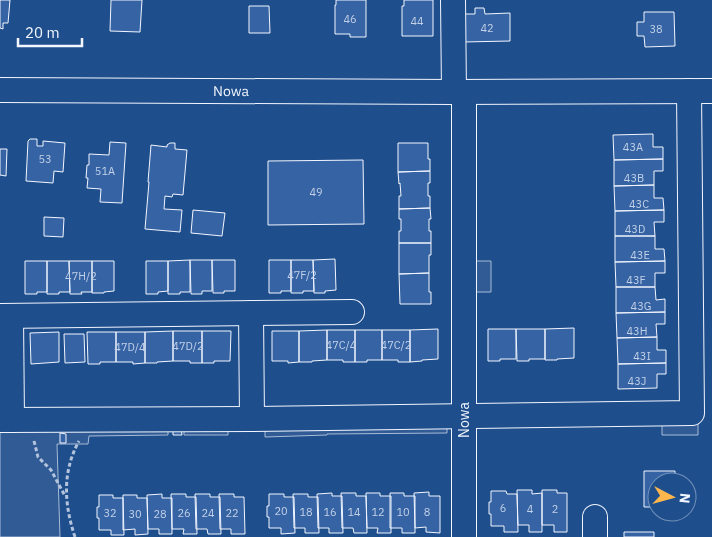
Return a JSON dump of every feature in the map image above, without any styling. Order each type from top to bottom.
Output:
[{"type":"street","points":[[453,0],[458,92]]},
{"type":"street","name":"Nowa","points":[[0,90],[712,91]]},
{"type":"street","points":[[352,312],[6,316],[6,420],[252,419],[692,413],[689,91]]},
{"type":"street","name":"Nowa","points":[[458,92],[464,415],[464,537]]},
{"type":"street","points":[[251,313],[252,419]]},
{"type":"path","points":[[34,443],[38,457],[50,470],[66,496]]},
{"type":"path","points":[[75,537],[66,496],[69,466],[73,452],[78,444]]},
{"type":"shaded area","points":[[476,261],[491,261],[491,292],[476,292]]},
{"type":"shaded area","points":[[662,423],[698,423],[698,435],[662,435]]},
{"type":"shaded area","points":[[447,425],[447,433],[327,434],[265,437],[265,426]]},
{"type":"shaded area","points":[[168,427],[168,435],[89,436],[88,444],[57,444],[60,537],[0,537],[0,428]]},
{"type":"shaded area","points":[[184,427],[228,427],[228,435],[184,435]]},
{"type":"building","points":[[0,0],[10,0],[8,23],[3,23],[3,29],[0,28]]},
{"type":"building","points":[[111,0],[142,0],[140,32],[110,31]]},
{"type":"building","points":[[336,0],[366,0],[366,37],[350,37],[350,34],[335,34]]},
{"type":"building","points":[[404,0],[433,0],[433,36],[402,36],[402,6],[404,6]]},
{"type":"building","points":[[249,6],[269,6],[270,33],[249,33]]},
{"type":"building","points":[[475,8],[484,8],[485,14],[510,13],[510,41],[463,42],[463,14],[475,14]]},
{"type":"building","points":[[644,12],[674,12],[675,46],[645,47],[644,36],[637,36],[637,22],[644,22]]},
{"type":"building","points":[[653,134],[653,147],[663,147],[663,159],[614,160],[613,135]]},
{"type":"building","points":[[30,139],[37,139],[37,146],[43,146],[43,141],[65,143],[63,172],[54,171],[53,183],[26,181],[28,141]]},
{"type":"building","points":[[110,142],[126,143],[122,203],[100,202],[101,189],[87,188],[88,178],[86,178],[89,154],[109,155]]},
{"type":"building","points":[[170,143],[175,143],[175,149],[187,150],[183,195],[173,194],[172,197],[165,196],[164,209],[182,210],[180,232],[145,229],[151,145],[167,147]]},
{"type":"building","points":[[398,143],[428,143],[430,171],[398,172]]},
{"type":"building","points":[[0,149],[7,149],[6,176],[0,175]]},
{"type":"building","points":[[663,159],[663,171],[654,171],[654,185],[614,186],[614,160]]},
{"type":"building","points":[[363,160],[364,224],[268,225],[268,161]]},
{"type":"building","points":[[430,171],[428,196],[430,196],[430,208],[399,209],[399,196],[401,196],[398,172]]},
{"type":"building","points":[[654,185],[654,198],[663,198],[664,210],[615,211],[614,186]]},
{"type":"building","points":[[430,208],[429,231],[431,231],[431,243],[399,243],[401,219],[399,219],[399,209]]},
{"type":"building","points":[[193,210],[225,213],[222,236],[191,233]]},
{"type":"building","points":[[664,210],[664,222],[654,222],[655,236],[615,236],[615,211]]},
{"type":"building","points":[[44,217],[64,218],[63,237],[44,236]]},
{"type":"building","points":[[615,236],[655,236],[655,249],[664,249],[665,261],[615,262]]},
{"type":"building","points":[[399,243],[431,243],[429,273],[399,274]]},
{"type":"building","points":[[335,259],[336,290],[314,293],[313,260]]},
{"type":"building","points":[[190,260],[212,260],[212,291],[202,291],[202,294],[191,294]]},
{"type":"building","points":[[190,260],[190,292],[168,294],[168,261]]},
{"type":"building","points":[[212,260],[235,260],[235,291],[213,293]]},
{"type":"building","points":[[269,260],[291,260],[291,291],[269,293]]},
{"type":"building","points":[[291,260],[313,260],[314,291],[291,293]]},
{"type":"building","points":[[25,261],[47,261],[47,292],[25,294]]},
{"type":"building","points":[[47,261],[69,261],[70,292],[47,294]]},
{"type":"building","points":[[69,261],[92,261],[92,292],[70,294]]},
{"type":"building","points":[[92,261],[114,261],[114,291],[92,293]]},
{"type":"building","points":[[146,261],[168,261],[168,291],[158,292],[158,294],[146,294]]},
{"type":"building","points":[[665,261],[665,273],[655,273],[655,287],[616,287],[615,262]]},
{"type":"building","points":[[429,273],[431,304],[400,304],[399,274]]},
{"type":"building","points":[[616,287],[655,287],[656,300],[665,299],[665,312],[616,313]]},
{"type":"building","points":[[665,312],[665,324],[656,324],[657,337],[617,338],[616,313]]},
{"type":"building","points":[[574,328],[574,358],[545,360],[545,329]]},
{"type":"building","points":[[438,329],[438,359],[410,362],[410,330]]},
{"type":"building","points":[[488,329],[516,329],[516,359],[488,361]]},
{"type":"building","points":[[516,329],[545,329],[545,359],[517,361]]},
{"type":"building","points":[[327,330],[355,330],[355,362],[327,360]]},
{"type":"building","points":[[327,330],[327,360],[299,362],[299,331]]},
{"type":"building","points":[[355,330],[382,330],[382,360],[355,362]]},
{"type":"building","points":[[382,330],[410,330],[410,362],[382,360]]},
{"type":"building","points":[[173,331],[202,331],[202,363],[173,361]]},
{"type":"building","points":[[173,331],[173,361],[145,363],[145,332]]},
{"type":"building","points":[[202,331],[231,331],[230,361],[202,363]]},
{"type":"building","points":[[272,331],[299,331],[299,362],[272,361]]},
{"type":"building","points":[[59,332],[59,362],[31,364],[30,333]]},
{"type":"building","points":[[87,332],[116,332],[116,362],[88,364]]},
{"type":"building","points":[[116,332],[145,332],[145,363],[116,362]]},
{"type":"building","points":[[64,334],[84,334],[85,362],[65,363]]},
{"type":"building","points":[[657,337],[657,350],[666,350],[666,363],[618,364],[617,338]]},
{"type":"building","points":[[666,363],[666,374],[657,374],[657,388],[618,389],[618,364]]},
{"type":"building","points":[[181,427],[182,435],[173,435],[173,428]]},
{"type":"building","points":[[60,433],[66,434],[66,443],[60,443]]},
{"type":"building","points":[[644,471],[675,471],[647,472],[647,507],[644,507]]},
{"type":"building","points":[[517,490],[532,490],[532,494],[542,493],[542,532],[529,532],[529,525],[518,525]]},
{"type":"building","points":[[542,490],[557,490],[557,493],[567,493],[567,532],[554,532],[554,525],[542,525]]},
{"type":"building","points":[[491,491],[506,491],[507,494],[517,494],[518,532],[504,532],[504,526],[491,526],[489,502],[491,502]]},
{"type":"building","points":[[429,492],[429,496],[440,496],[440,533],[426,532],[426,527],[415,528],[414,493]]},
{"type":"building","points":[[332,493],[332,496],[342,496],[343,533],[329,533],[329,528],[318,528],[317,494]]},
{"type":"building","points":[[341,493],[356,493],[356,496],[366,496],[367,533],[354,533],[353,528],[342,528]]},
{"type":"building","points":[[366,493],[380,493],[380,496],[391,496],[391,533],[377,533],[378,528],[367,528]]},
{"type":"building","points":[[390,493],[404,493],[404,496],[415,496],[415,533],[402,533],[402,528],[390,528]]},
{"type":"building","points":[[162,494],[162,498],[172,498],[172,534],[159,534],[159,529],[148,529],[147,495]]},
{"type":"building","points":[[171,494],[186,494],[186,497],[196,497],[197,534],[183,534],[184,529],[172,529]]},
{"type":"building","points":[[195,494],[210,494],[210,497],[220,497],[221,534],[208,534],[207,529],[196,529]]},
{"type":"building","points":[[219,494],[234,494],[234,497],[244,497],[245,534],[231,534],[231,529],[220,529]]},
{"type":"building","points":[[269,494],[284,494],[284,497],[294,497],[295,533],[281,534],[281,528],[269,528],[267,506],[269,506]]},
{"type":"building","points":[[293,494],[308,494],[308,497],[318,497],[319,533],[305,533],[305,528],[294,528]]},
{"type":"building","points":[[99,495],[113,495],[113,498],[123,498],[124,535],[111,535],[111,530],[99,530],[97,507],[99,507]]},
{"type":"building","points":[[123,495],[137,495],[137,498],[147,498],[148,534],[135,535],[135,529],[123,530]]},
{"type":"building","points":[[624,532],[654,532],[654,537],[624,537]]}]
